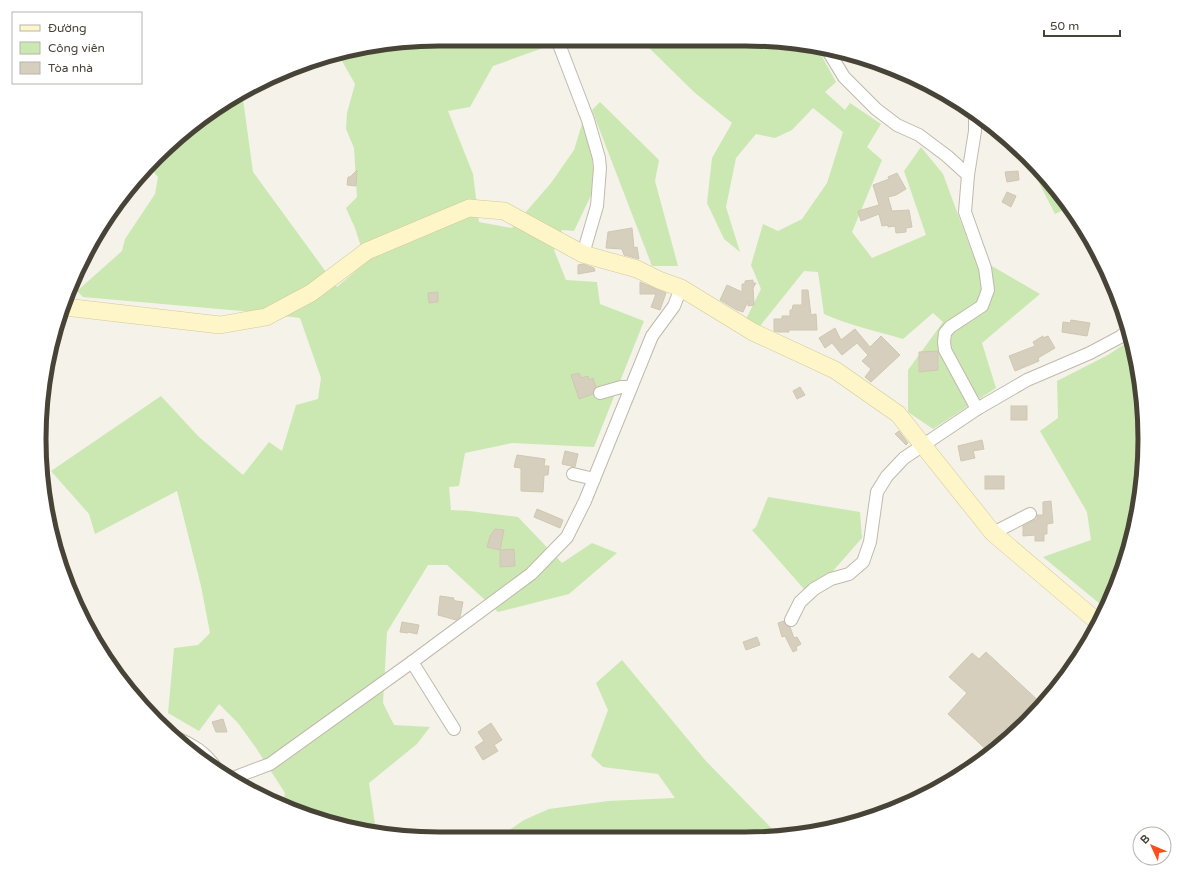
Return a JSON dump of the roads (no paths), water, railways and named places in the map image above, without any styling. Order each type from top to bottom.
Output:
[{"type":"street","points":[[560,46],[588,120],[599,158],[600,168],[597,206],[583,254]]},
{"type":"street","points":[[831,56],[844,77],[876,109],[897,124],[925,139],[968,175]]},
{"type":"street","points":[[975,121],[975,131],[964,212],[985,268],[988,290],[982,306],[950,327],[945,333],[944,342],[945,350],[977,409]]},
{"type":"street","points":[[69,307],[220,325],[266,317],[311,293],[367,251],[469,208],[504,211],[583,254],[637,269],[659,280],[681,288],[753,332],[835,370],[898,414],[993,533],[1094,619]]},
{"type":"street","points":[[237,776],[270,764],[412,662],[531,574],[567,537],[586,501],[652,336],[674,306],[681,288]]},
{"type":"street","points":[[791,620],[800,602],[814,589],[831,579],[849,574],[863,562],[870,542],[877,492],[887,476],[904,458],[977,409],[1027,380],[1090,352],[1124,333]]},
{"type":"street","points":[[600,394],[621,386],[631,387]]},
{"type":"street","points":[[573,474],[594,479]]},
{"type":"street","points":[[993,533],[1030,514]]},
{"type":"street","points":[[412,662],[454,729]]},
{"type":"street","points":[[196,747],[207,756]]}]
